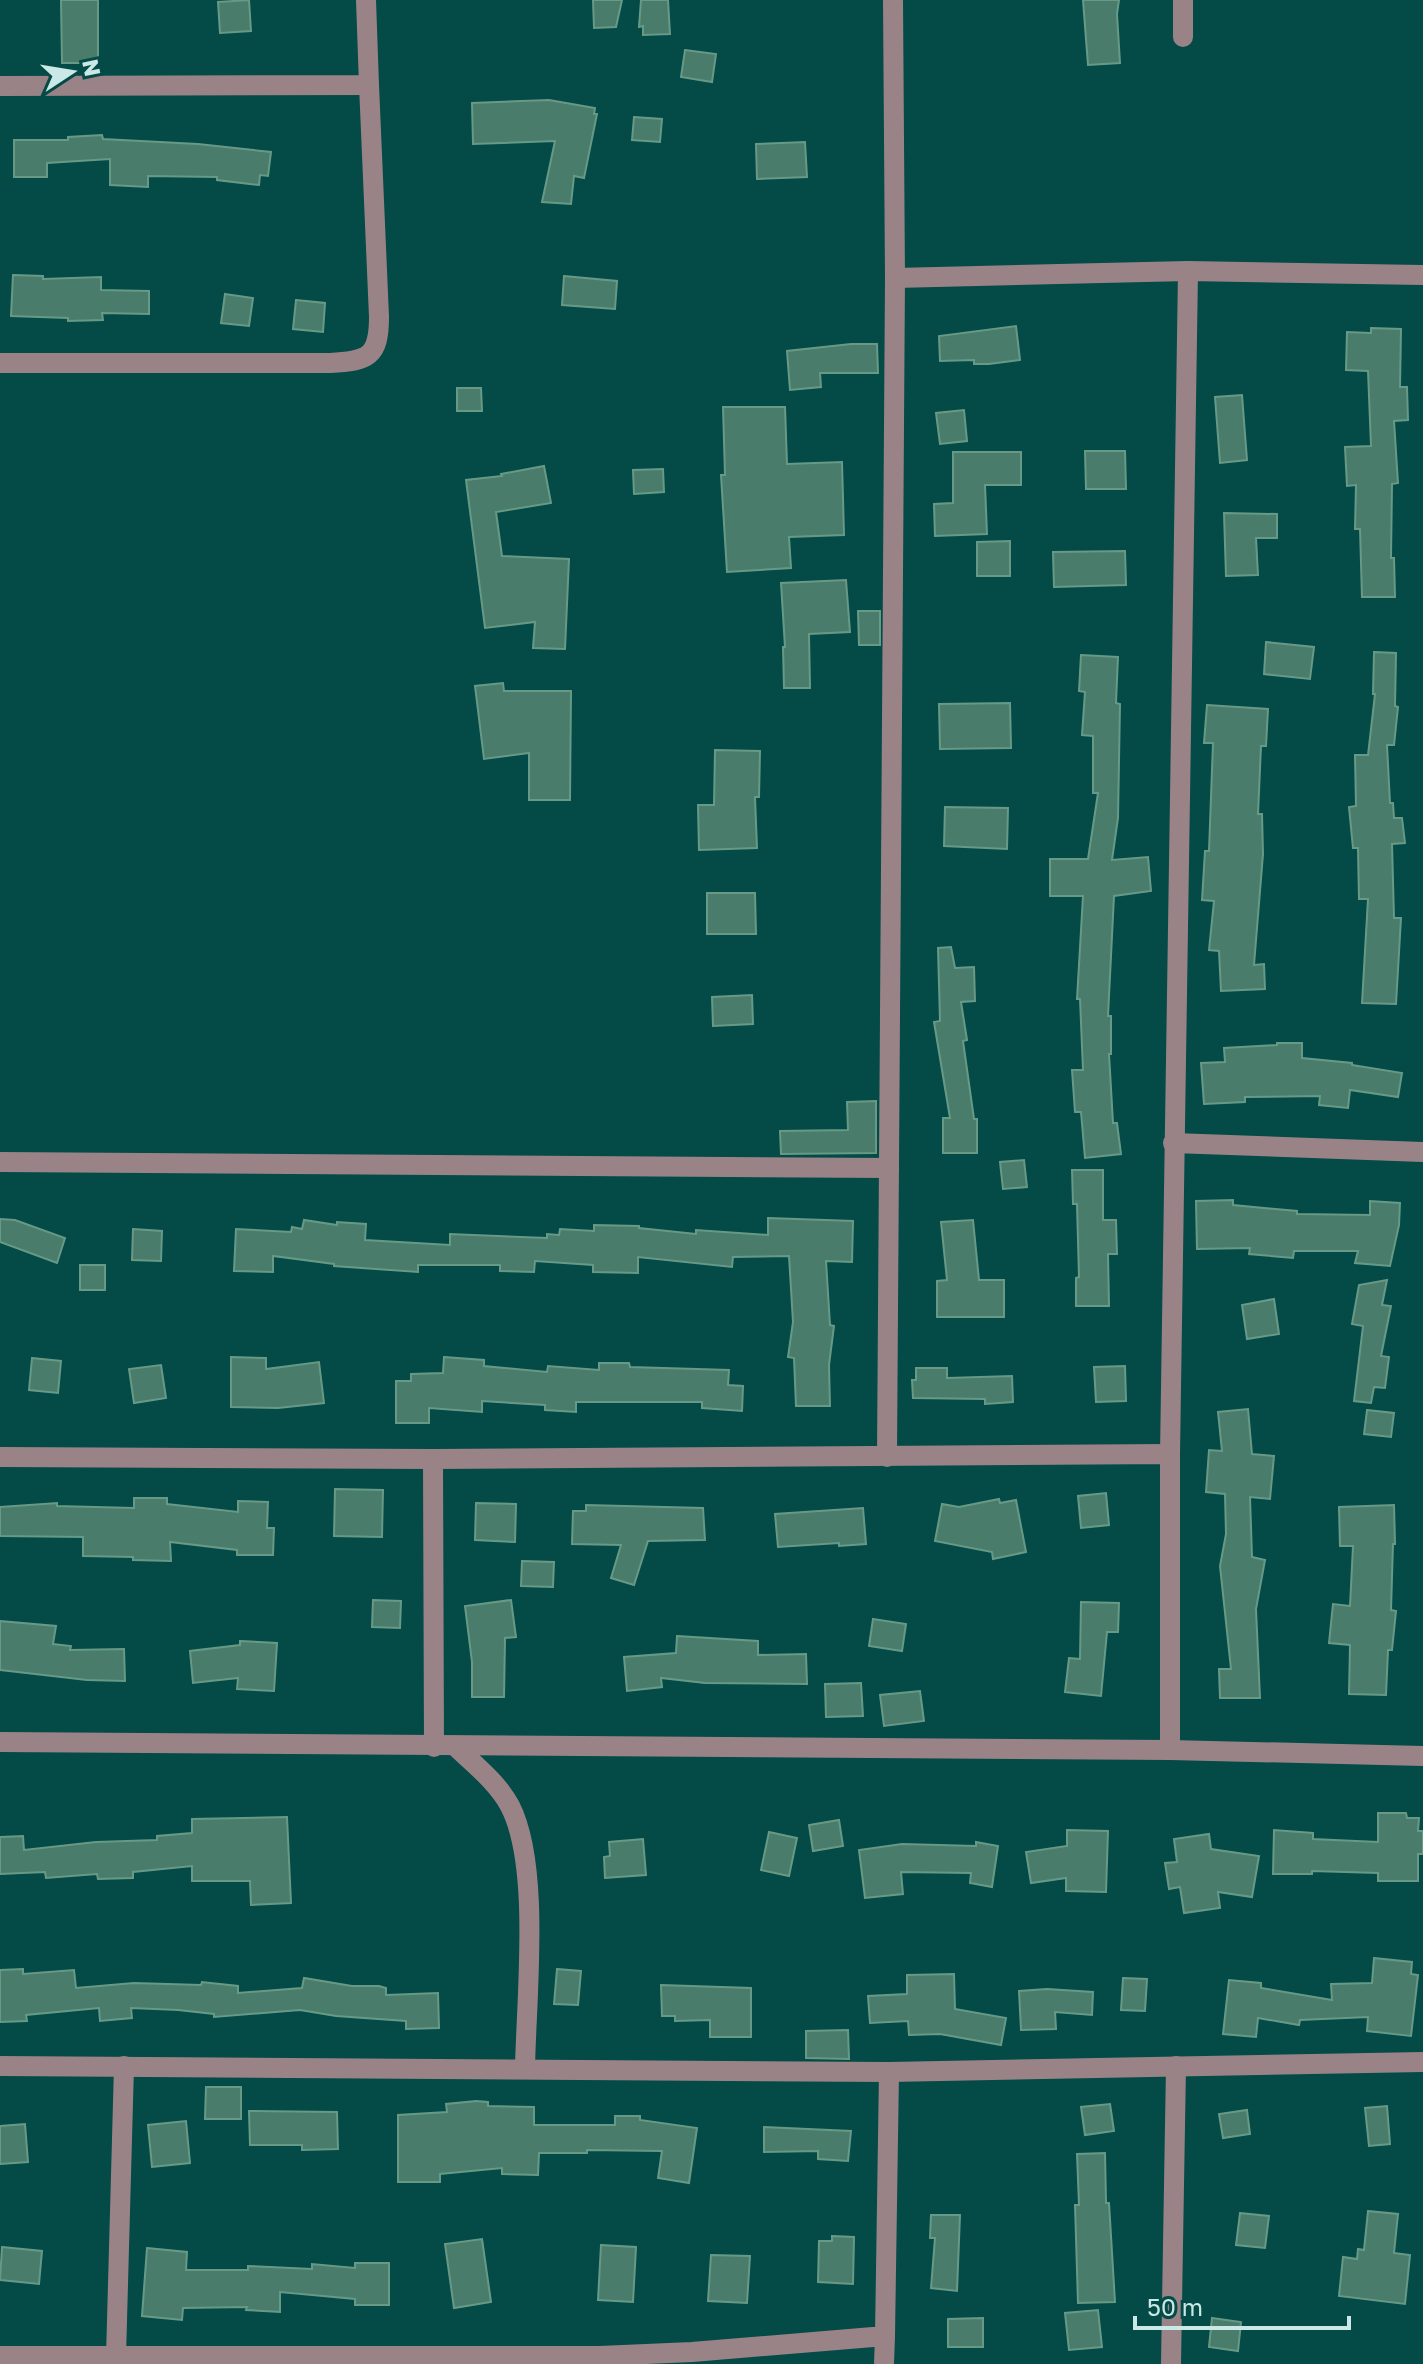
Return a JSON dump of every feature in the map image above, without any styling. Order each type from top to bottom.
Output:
[{"type":"street","points":[[0,363],[330,363],[350,362],[368,356],[377,342],[379,317],[366,0]]},
{"type":"street","points":[[887,1457],[895,278],[893,0]]},
{"type":"street","points":[[1183,0],[1183,37]]},
{"type":"street","points":[[0,86],[369,85]]},
{"type":"street","points":[[895,278],[1188,271],[1423,275]]},
{"type":"street","points":[[1170,1750],[1173,1143],[1188,271]]},
{"type":"street","points":[[1173,1143],[1423,1152]]},
{"type":"street","points":[[0,1162],[889,1168]]},
{"type":"street","points":[[0,1457],[433,1459],[1170,1454]]},
{"type":"street","points":[[433,1459],[434,1747]]},
{"type":"street","points":[[0,1742],[1170,1750],[1423,1756]]},
{"type":"street","points":[[456,1747],[485,1774],[509,1804],[520,1833],[528,1904],[525,2069]]},
{"type":"street","points":[[0,2066],[889,2072],[1423,2062]]},
{"type":"street","points":[[116,2357],[124,2066]]},
{"type":"street","points":[[1171,2364],[1176,2066]]},
{"type":"street","points":[[884,2364],[889,2072]]},
{"type":"street","points":[[0,2356],[600,2360],[885,2336]]},
{"type":"building","points":[[61,0],[98,0],[98,63],[62,63]]},
{"type":"building","points":[[249,0],[251,31],[220,33],[218,2]]},
{"type":"building","points":[[593,0],[622,0],[616,27],[594,28]]},
{"type":"building","points":[[641,0],[668,0],[670,34],[643,35],[643,26],[639,27]]},
{"type":"building","points":[[1083,0],[1119,0],[1120,63],[1088,65]]},
{"type":"building","points":[[685,50],[716,54],[712,82],[681,77]]},
{"type":"building","points":[[549,100],[595,108],[594,114],[597,114],[584,178],[574,176],[571,204],[542,202],[555,141],[473,144],[472,103]]},
{"type":"building","points":[[634,117],[662,119],[660,142],[632,140]]},
{"type":"building","points":[[102,135],[103,139],[271,152],[268,176],[260,175],[259,185],[217,180],[217,177],[148,176],[148,187],[110,185],[110,159],[47,163],[47,177],[14,177],[14,140],[68,140],[68,137]]},
{"type":"building","points":[[805,142],[807,177],[757,179],[756,144]]},
{"type":"building","points":[[13,275],[43,276],[43,279],[101,277],[101,290],[149,291],[149,314],[102,313],[103,320],[68,321],[68,318],[11,316]]},
{"type":"building","points":[[564,276],[617,281],[615,309],[562,305]]},
{"type":"building","points":[[225,294],[253,298],[249,326],[221,323]]},
{"type":"building","points":[[296,300],[325,303],[323,332],[293,329]]},
{"type":"building","points":[[1016,326],[1020,360],[989,364],[974,364],[974,360],[940,361],[939,336]]},
{"type":"building","points":[[1371,328],[1401,329],[1400,387],[1407,387],[1408,420],[1394,421],[1398,483],[1392,484],[1391,558],[1394,558],[1395,597],[1362,597],[1360,529],[1355,529],[1356,485],[1347,486],[1345,447],[1371,446],[1368,371],[1346,370],[1347,332],[1371,333]]},
{"type":"building","points":[[877,344],[878,373],[820,373],[821,387],[790,390],[787,351]]},
{"type":"building","points":[[457,388],[481,388],[482,411],[457,411]]},
{"type":"building","points":[[1242,395],[1247,460],[1220,463],[1215,397]]},
{"type":"building","points":[[723,407],[785,407],[787,464],[842,462],[844,535],[789,537],[791,568],[727,572],[721,475],[725,475]]},
{"type":"building","points":[[964,410],[967,441],[940,444],[936,413]]},
{"type":"building","points":[[1085,451],[1125,451],[1126,489],[1086,489]]},
{"type":"building","points":[[953,452],[1021,452],[1021,485],[985,485],[987,534],[935,536],[934,504],[953,503]]},
{"type":"building","points":[[544,466],[551,503],[496,512],[502,556],[569,559],[565,649],[533,648],[535,622],[485,628],[466,480],[502,476]]},
{"type":"building","points":[[663,469],[664,492],[634,494],[633,470]]},
{"type":"building","points":[[1224,513],[1277,514],[1277,538],[1256,538],[1258,575],[1226,576]]},
{"type":"building","points":[[1010,541],[1010,576],[977,576],[977,542]]},
{"type":"building","points":[[1125,551],[1126,585],[1054,587],[1053,552]]},
{"type":"building","points":[[846,580],[850,632],[809,634],[810,688],[784,688],[781,583]]},
{"type":"building","points":[[858,611],[880,611],[880,645],[859,645]]},
{"type":"building","points":[[1266,642],[1314,647],[1310,679],[1264,674]]},
{"type":"building","points":[[1374,652],[1396,653],[1395,706],[1398,707],[1394,745],[1387,745],[1390,803],[1393,803],[1394,818],[1402,818],[1405,843],[1392,844],[1394,918],[1401,918],[1396,1004],[1362,1003],[1368,899],[1359,899],[1358,848],[1353,848],[1349,807],[1356,806],[1355,755],[1368,755],[1375,694]]},
{"type":"building","points":[[1081,655],[1118,657],[1118,818],[1112,860],[1148,857],[1151,891],[1114,896],[1109,1054],[1113,1123],[1117,1123],[1121,1154],[1085,1158],[1081,1112],[1075,1112],[1072,1070],[1083,1070],[1080,999],[1077,999],[1083,896],[1050,896],[1050,859],[1088,859],[1098,793],[1093,793],[1093,736],[1082,735],[1085,692],[1079,691]]},
{"type":"building","points":[[503,683],[504,691],[571,691],[570,800],[529,800],[529,753],[484,759],[475,686]]},
{"type":"building","points":[[1010,703],[1011,748],[940,749],[939,704]]},
{"type":"building","points":[[1207,705],[1268,709],[1266,746],[1261,746],[1258,814],[1262,814],[1263,854],[1254,965],[1264,964],[1265,989],[1221,991],[1219,951],[1209,950],[1214,901],[1202,900],[1205,851],[1209,851],[1213,743],[1204,743]]},
{"type":"building","points":[[715,750],[760,751],[759,797],[755,797],[757,848],[699,850],[698,805],[714,805]]},
{"type":"building","points":[[945,807],[1008,808],[1007,849],[944,846]]},
{"type":"building","points":[[707,893],[755,893],[756,934],[707,934]]},
{"type":"building","points":[[951,947],[955,968],[974,967],[975,1001],[961,1002],[967,1040],[963,1041],[974,1119],[977,1119],[977,1153],[943,1153],[943,1118],[950,1118],[934,1022],[940,1021],[938,948]]},
{"type":"building","points":[[752,995],[753,1024],[713,1026],[712,997]]},
{"type":"building","points":[[1302,1043],[1302,1058],[1352,1063],[1402,1073],[1398,1097],[1350,1090],[1348,1108],[1319,1105],[1320,1096],[1245,1097],[1245,1102],[1204,1104],[1201,1063],[1225,1062],[1224,1048]]},
{"type":"building","points":[[876,1101],[876,1153],[781,1154],[780,1131],[848,1130],[847,1102]]},
{"type":"building","points":[[1024,1160],[1027,1187],[1003,1189],[1000,1162]]},
{"type":"building","points":[[1072,1170],[1103,1170],[1103,1220],[1116,1220],[1117,1254],[1108,1254],[1109,1306],[1076,1306],[1076,1278],[1079,1277],[1077,1204],[1073,1204]]},
{"type":"building","points":[[1233,1200],[1233,1205],[1297,1211],[1297,1214],[1370,1215],[1370,1201],[1400,1203],[1399,1225],[1390,1266],[1355,1263],[1358,1251],[1294,1251],[1293,1258],[1249,1254],[1250,1248],[1197,1249],[1196,1201]]},
{"type":"building","points":[[768,1218],[853,1221],[852,1262],[826,1261],[830,1325],[834,1326],[829,1365],[830,1406],[796,1406],[794,1358],[788,1357],[793,1322],[789,1256],[733,1257],[732,1267],[638,1257],[638,1273],[593,1272],[593,1265],[535,1261],[534,1272],[500,1271],[500,1265],[418,1265],[418,1272],[334,1266],[273,1256],[273,1272],[234,1271],[236,1229],[291,1232],[292,1227],[302,1229],[304,1220],[337,1225],[337,1222],[366,1224],[365,1240],[450,1245],[450,1234],[547,1238],[547,1234],[559,1235],[560,1229],[594,1231],[594,1225],[639,1226],[696,1234],[696,1230],[768,1235]]},
{"type":"building","points":[[0,1219],[15,1220],[65,1238],[57,1263],[0,1242]]},
{"type":"building","points":[[973,1220],[979,1280],[1004,1280],[1004,1317],[937,1317],[937,1281],[947,1280],[941,1222]]},
{"type":"building","points":[[133,1229],[162,1231],[161,1261],[132,1260]]},
{"type":"building","points":[[80,1265],[105,1265],[105,1290],[80,1290]]},
{"type":"building","points":[[1387,1280],[1382,1305],[1391,1306],[1381,1356],[1389,1357],[1385,1388],[1374,1387],[1371,1403],[1354,1401],[1363,1326],[1352,1324],[1359,1285]]},
{"type":"building","points":[[1274,1299],[1279,1334],[1247,1339],[1242,1305]]},
{"type":"building","points":[[231,1357],[266,1358],[266,1369],[319,1362],[324,1403],[278,1408],[231,1407]]},
{"type":"building","points":[[444,1357],[484,1360],[484,1366],[547,1372],[548,1366],[599,1370],[599,1363],[729,1370],[728,1385],[743,1386],[742,1411],[702,1408],[702,1402],[576,1402],[576,1412],[545,1410],[545,1405],[482,1401],[482,1412],[429,1408],[429,1423],[396,1423],[396,1381],[411,1381],[411,1374],[443,1373]]},
{"type":"building","points":[[32,1358],[61,1361],[58,1393],[29,1390]]},
{"type":"building","points":[[161,1365],[166,1398],[134,1403],[129,1369]]},
{"type":"building","points":[[1125,1366],[1126,1401],[1096,1402],[1094,1367]]},
{"type":"building","points":[[916,1368],[947,1368],[947,1378],[1012,1376],[1013,1402],[985,1404],[985,1399],[913,1398],[912,1380],[916,1380]]},
{"type":"building","points":[[1248,1409],[1252,1454],[1274,1456],[1270,1499],[1250,1497],[1252,1557],[1265,1560],[1256,1609],[1260,1698],[1220,1698],[1219,1669],[1231,1669],[1220,1566],[1226,1534],[1225,1494],[1206,1492],[1209,1450],[1222,1451],[1218,1412]]},
{"type":"building","points":[[1367,1410],[1394,1413],[1391,1437],[1364,1434]]},
{"type":"building","points":[[335,1489],[383,1490],[382,1537],[334,1536]]},
{"type":"building","points":[[1106,1493],[1109,1525],[1081,1528],[1078,1496]]},
{"type":"building","points":[[134,1498],[167,1498],[167,1504],[238,1512],[238,1501],[268,1502],[267,1528],[274,1528],[273,1555],[237,1555],[237,1550],[170,1542],[171,1561],[133,1560],[133,1557],[83,1556],[83,1537],[0,1536],[0,1507],[57,1503],[57,1506],[134,1508]]},
{"type":"building","points":[[999,1499],[1000,1503],[1016,1500],[1026,1552],[993,1559],[992,1552],[935,1541],[942,1504],[959,1507]]},
{"type":"building","points":[[476,1503],[516,1504],[515,1542],[475,1540]]},
{"type":"building","points":[[586,1505],[703,1508],[705,1540],[648,1541],[634,1585],[611,1578],[621,1545],[572,1544],[573,1511],[586,1511]]},
{"type":"building","points":[[1394,1505],[1391,1610],[1396,1611],[1392,1650],[1388,1650],[1386,1695],[1349,1694],[1350,1645],[1329,1643],[1333,1604],[1350,1606],[1353,1546],[1340,1546],[1339,1507]]},
{"type":"building","points":[[863,1508],[866,1544],[778,1547],[775,1514]]},
{"type":"building","points":[[522,1561],[554,1562],[553,1587],[521,1586]]},
{"type":"building","points":[[373,1600],[401,1601],[400,1628],[372,1627]]},
{"type":"building","points":[[511,1600],[516,1637],[505,1638],[504,1697],[472,1697],[472,1662],[465,1606]]},
{"type":"building","points":[[1081,1602],[1119,1603],[1118,1632],[1107,1632],[1101,1696],[1065,1692],[1069,1658],[1080,1659]]},
{"type":"building","points":[[873,1619],[906,1624],[902,1651],[869,1646]]},
{"type":"building","points":[[0,1621],[56,1626],[53,1644],[71,1646],[70,1650],[124,1649],[125,1681],[0,1670]]},
{"type":"building","points":[[677,1636],[758,1641],[758,1655],[806,1654],[807,1684],[705,1683],[661,1678],[662,1687],[627,1691],[624,1657],[676,1653]]},
{"type":"building","points":[[240,1641],[277,1643],[274,1691],[237,1689],[238,1678],[193,1683],[190,1651],[240,1645]]},
{"type":"building","points":[[861,1683],[863,1716],[826,1717],[825,1684]]},
{"type":"building","points":[[920,1691],[924,1721],[884,1726],[880,1695]]},
{"type":"building","points":[[1378,1813],[1406,1813],[1407,1818],[1419,1818],[1418,1831],[1423,1831],[1423,1854],[1418,1854],[1418,1881],[1378,1881],[1378,1873],[1312,1871],[1312,1874],[1273,1874],[1274,1830],[1313,1833],[1313,1839],[1378,1842]]},
{"type":"building","points":[[287,1817],[291,1903],[251,1905],[250,1881],[192,1881],[192,1866],[133,1872],[133,1878],[98,1879],[97,1874],[46,1878],[45,1872],[0,1874],[0,1837],[23,1836],[24,1850],[96,1842],[157,1840],[157,1836],[192,1833],[192,1819]]},
{"type":"building","points":[[839,1820],[843,1846],[813,1851],[809,1825]]},
{"type":"building","points":[[1067,1830],[1108,1831],[1106,1892],[1066,1891],[1066,1878],[1031,1883],[1026,1852],[1067,1846]]},
{"type":"building","points":[[769,1832],[797,1838],[789,1876],[761,1870]]},
{"type":"building","points":[[1209,1834],[1211,1849],[1259,1856],[1252,1897],[1218,1892],[1220,1908],[1184,1913],[1180,1887],[1169,1889],[1165,1863],[1177,1862],[1174,1839]]},
{"type":"building","points":[[643,1839],[646,1875],[605,1878],[604,1857],[610,1856],[609,1842]]},
{"type":"building","points":[[976,1842],[998,1846],[992,1887],[970,1883],[971,1873],[901,1872],[903,1894],[865,1898],[859,1850],[902,1844],[976,1846]]},
{"type":"building","points":[[1374,1958],[1412,1962],[1411,1974],[1418,1975],[1411,2036],[1367,2031],[1368,2017],[1300,2020],[1299,2025],[1258,2018],[1256,2037],[1223,2034],[1229,1980],[1261,1983],[1261,1988],[1332,2000],[1331,1984],[1372,1983]]},
{"type":"building","points":[[23,1969],[23,1974],[74,1970],[76,1988],[134,1983],[201,1985],[202,1982],[238,1986],[238,1993],[302,1988],[304,1978],[352,1986],[379,1986],[386,1988],[386,1995],[438,1993],[439,2028],[406,2029],[406,2021],[300,2010],[214,2017],[214,2014],[178,2010],[131,2008],[132,2018],[100,2021],[99,2008],[26,2015],[27,2021],[0,2022],[0,1970]]},
{"type":"building","points":[[557,1969],[581,1971],[578,2005],[554,2004]]},
{"type":"building","points":[[954,1974],[955,2009],[1006,2018],[1001,2045],[940,2034],[909,2035],[908,2021],[870,2023],[868,1996],[907,1994],[907,1975]]},
{"type":"building","points":[[1123,1978],[1147,1979],[1145,2011],[1121,2010]]},
{"type":"building","points":[[661,1985],[751,1988],[751,2037],[710,2037],[710,2020],[675,2021],[675,2016],[662,2016]]},
{"type":"building","points":[[1019,1991],[1093,1992],[1092,2015],[1055,2012],[1056,2029],[1021,2030]]},
{"type":"building","points":[[848,2030],[849,2059],[806,2058],[806,2031]]},
{"type":"building","points":[[206,2087],[241,2087],[241,2119],[205,2119]]},
{"type":"building","points":[[488,2102],[488,2106],[534,2107],[534,2125],[615,2125],[615,2116],[640,2116],[640,2120],[697,2128],[689,2183],[658,2178],[662,2151],[587,2150],[587,2153],[539,2153],[538,2175],[502,2174],[502,2168],[440,2174],[440,2182],[398,2182],[398,2115],[447,2112],[446,2104]]},
{"type":"building","points":[[1110,2104],[1114,2131],[1085,2135],[1081,2107]]},
{"type":"building","points":[[1387,2106],[1390,2144],[1369,2146],[1365,2108]]},
{"type":"building","points":[[1247,2110],[1250,2134],[1223,2138],[1219,2114]]},
{"type":"building","points":[[249,2111],[337,2112],[338,2149],[302,2150],[302,2145],[250,2145]]},
{"type":"building","points":[[186,2121],[190,2163],[152,2167],[148,2125]]},
{"type":"building","points":[[25,2124],[28,2162],[0,2164],[0,2126]]},
{"type":"building","points":[[764,2127],[851,2131],[848,2161],[818,2159],[818,2151],[764,2152]]},
{"type":"building","points":[[1105,2153],[1115,2302],[1078,2303],[1077,2154]]},
{"type":"building","points":[[1368,2211],[1398,2214],[1394,2253],[1410,2255],[1405,2304],[1339,2296],[1343,2257],[1357,2259],[1358,2249],[1364,2250]]},
{"type":"building","points":[[1240,2213],[1269,2216],[1265,2248],[1236,2245]]},
{"type":"building","points":[[931,2215],[960,2215],[957,2291],[931,2288],[935,2238],[930,2238]]},
{"type":"building","points":[[832,2236],[854,2237],[853,2284],[818,2282],[819,2241],[832,2241]]},
{"type":"building","points":[[482,2239],[491,2302],[454,2308],[445,2244]]},
{"type":"building","points":[[601,2245],[636,2247],[633,2302],[598,2300]]},
{"type":"building","points":[[2,2247],[42,2251],[39,2284],[0,2280]]},
{"type":"building","points":[[147,2248],[187,2252],[186,2270],[248,2270],[248,2266],[312,2269],[312,2264],[355,2268],[355,2263],[389,2263],[389,2305],[355,2305],[355,2299],[280,2292],[280,2312],[246,2310],[247,2307],[183,2308],[182,2320],[142,2316]]},
{"type":"building","points":[[711,2255],[750,2256],[747,2303],[708,2301]]},
{"type":"building","points":[[1098,2310],[1102,2347],[1069,2350],[1065,2313]]},
{"type":"building","points":[[983,2318],[983,2347],[948,2347],[948,2319]]},
{"type":"building","points":[[1212,2318],[1241,2322],[1238,2351],[1209,2347]]}]
